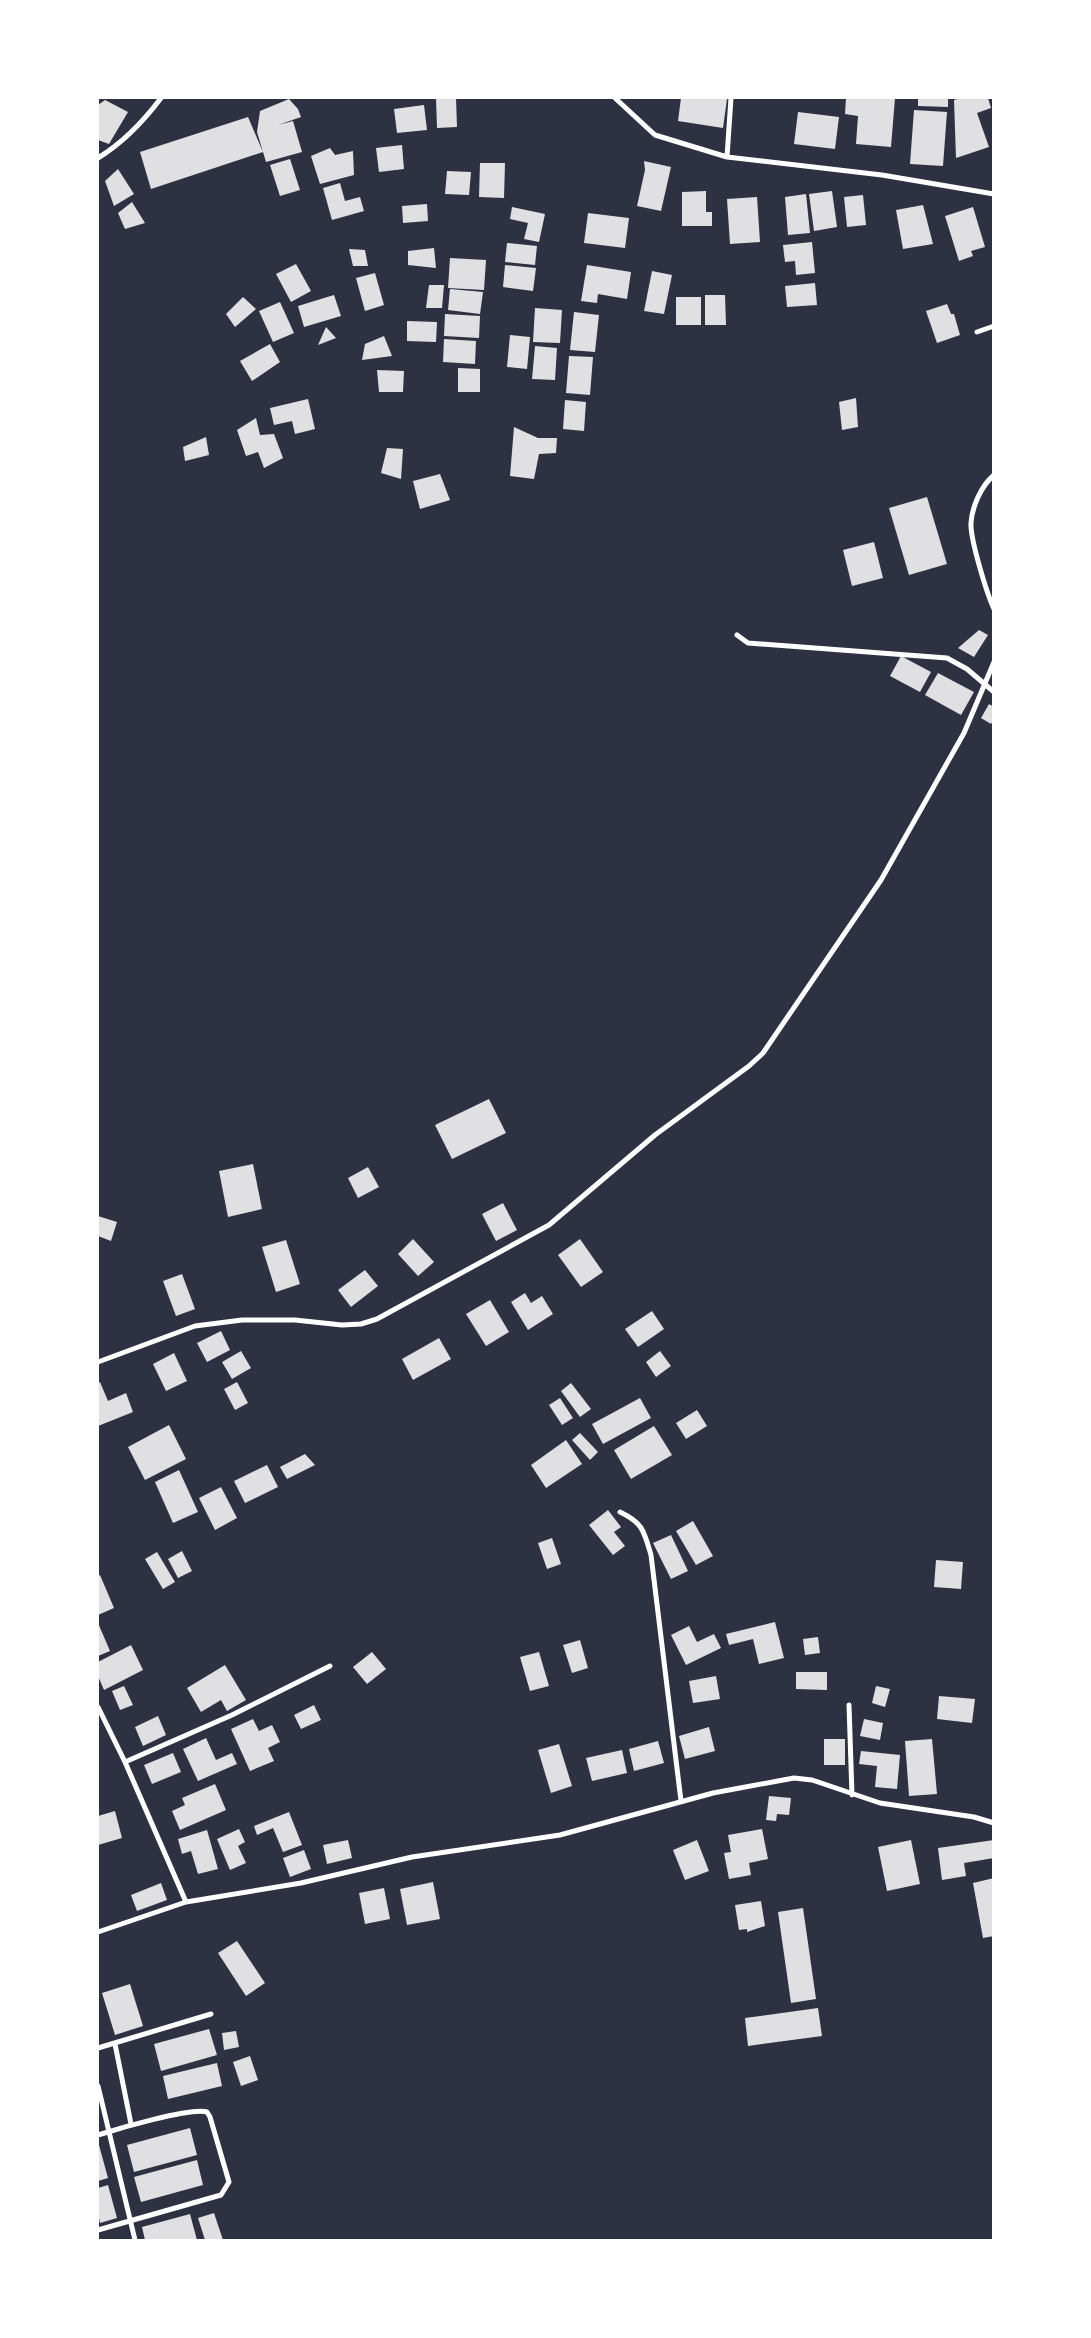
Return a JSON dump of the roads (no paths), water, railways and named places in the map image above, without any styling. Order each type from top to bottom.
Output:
[{"type":"street","points":[[98,158],[119,144],[138,127],[161,98]]},
{"type":"street","points":[[615,98],[655,135],[727,157],[882,175],[994,194]]},
{"type":"street","points":[[727,157],[731,98]]},
{"type":"street","points":[[977,332],[994,326]]},
{"type":"street","points":[[994,475],[976,500],[971,525],[986,592],[994,609]]},
{"type":"street","points":[[737,636],[748,643],[946,658],[967,669],[994,692]]},
{"type":"street","points":[[98,1362],[194,1326],[250,1320],[295,1320],[342,1325],[361,1324],[377,1319],[549,1225],[655,1136],[749,1066],[763,1053],[881,880],[964,733],[994,662]]},
{"type":"street","points":[[620,1512],[635,1519],[644,1530],[651,1555],[681,1801]]},
{"type":"street","points":[[125,1762],[232,1715],[330,1666]]},
{"type":"street","points":[[849,1705],[852,1795]]},
{"type":"street","points":[[98,1706],[125,1762],[186,1902]]},
{"type":"street","points":[[98,1932],[186,1902],[300,1883],[412,1857],[560,1835],[681,1801],[794,1778],[812,1780],[880,1803],[974,1817],[994,1823]]},
{"type":"street","points":[[98,2048],[211,2014]]},
{"type":"street","points":[[115,2044],[131,2124]]},
{"type":"street","points":[[98,2086],[135,2240]]},
{"type":"street","points":[[98,2135],[131,2124],[196,2112],[207,2112],[229,2182],[221,2195],[98,2230]]}]
